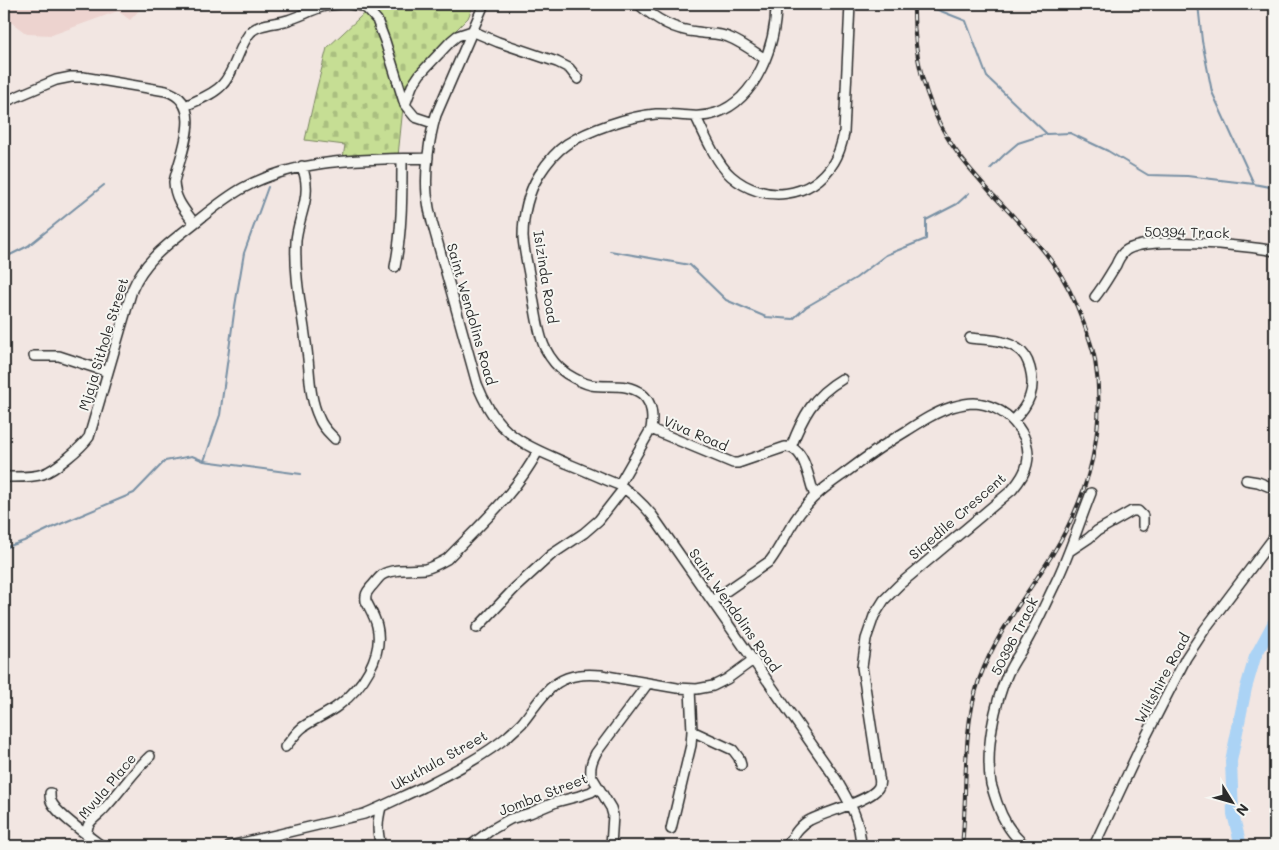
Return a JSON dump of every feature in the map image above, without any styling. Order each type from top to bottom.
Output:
[{"type":"street","points":[[185,106],[216,90],[223,84],[228,77],[240,48],[253,30],[262,26],[294,19],[323,7],[339,4]]},
{"type":"street","points":[[351,4],[361,6],[377,20],[405,105],[415,117],[434,123]]},
{"type":"street","name":"Saint Wendolins Road","points":[[484,4],[460,57],[434,123],[427,170],[427,196],[432,222],[482,396],[491,413],[503,428],[538,451],[621,487],[639,500],[652,515],[836,779],[851,804],[858,822],[860,846]]},
{"type":"street","points":[[638,4],[654,17],[674,28],[728,37],[765,59]]},
{"type":"street","name":"Isizinda Road","points":[[621,487],[650,429],[652,419],[651,407],[643,395],[630,387],[592,385],[581,382],[566,373],[545,348],[538,321],[523,237],[524,221],[530,196],[538,176],[550,160],[565,145],[583,135],[599,128],[647,115],[696,117],[716,114],[733,105],[748,91],[765,59],[775,20],[776,4]]},
{"type":"street","points":[[696,117],[710,146],[725,170],[743,185],[756,191],[774,194],[789,193],[813,184],[834,163],[841,148],[844,133],[850,4]]},
{"type":"street","points":[[405,105],[412,86],[420,74],[457,36],[472,31],[570,68],[578,79]]},
{"type":"street","points":[[4,102],[56,80],[71,77],[83,77],[166,90],[175,94],[185,106],[188,114],[188,124],[176,174],[175,190],[179,203],[194,223]]},
{"type":"street","name":"Mjaja Sithole Street","points":[[4,477],[43,474],[78,451],[89,437],[137,277],[154,256],[194,223],[243,188],[282,171],[323,163],[428,158]]},
{"type":"street","points":[[396,268],[402,206],[402,159]]},
{"type":"street","points":[[302,166],[306,192],[296,239],[297,288],[312,397],[319,419],[335,440]]},
{"type":"street","name":"50394 Track","points":[[1095,297],[1125,251],[1139,244],[1189,243],[1253,247],[1275,251]]},
{"type":"street","points":[[712,601],[770,561],[776,554],[797,516],[815,496],[880,447],[939,412],[964,404],[986,405],[1014,420],[1024,409],[1032,390],[1032,377],[1026,358],[1019,349],[1004,342],[970,338]]},
{"type":"street","points":[[34,356],[59,356],[108,372]]},
{"type":"street","points":[[815,496],[802,457],[791,447],[802,422],[816,399],[826,389],[842,379]]},
{"type":"street","name":"Siqedile Crescent","points":[[787,846],[798,830],[809,820],[851,804],[878,788],[880,782],[862,667],[866,640],[874,616],[884,600],[899,585],[1018,483],[1027,465],[1028,455],[1025,439],[1014,420]]},
{"type":"street","name":"Viva Road","points":[[650,429],[733,463],[785,447],[791,447]]},
{"type":"street","points":[[285,747],[302,727],[340,705],[352,694],[367,673],[375,657],[378,635],[377,624],[366,601],[366,593],[384,574],[426,568],[447,559],[504,502],[524,475],[538,451]]},
{"type":"street","points":[[1246,480],[1258,482],[1275,489]]},
{"type":"street","points":[[477,628],[515,588],[551,556],[584,533],[598,520],[621,487]]},
{"type":"street","name":"50396 Track","points":[[1026,846],[1018,841],[1011,832],[1000,810],[992,787],[989,750],[996,711],[1008,673],[1042,612],[1071,550],[1091,494]]},
{"type":"street","points":[[1071,550],[1097,531],[1135,510],[1143,516],[1143,526]]},
{"type":"street","name":"Wiltshire Road","points":[[1094,846],[1140,748],[1186,658],[1205,629],[1275,536]]},
{"type":"street","name":"Ukuthula Street","points":[[230,846],[364,814],[444,776],[492,748],[521,724],[550,688],[566,678],[589,674],[690,689],[705,688],[717,684],[736,673],[753,660]]},
{"type":"street","name":"Jomba Street","points":[[470,846],[491,830],[510,819],[530,814],[556,802],[580,796],[598,787],[591,775],[591,762],[648,683]]},
{"type":"street","points":[[671,828],[692,746],[690,689]]},
{"type":"street","points":[[692,730],[733,750],[739,758],[741,765]]},
{"type":"street","name":"Mvula Place","points":[[87,834],[88,826],[92,821],[150,756]]},
{"type":"street","points":[[598,787],[611,808],[613,815],[611,846]]},
{"type":"street","points":[[50,793],[51,802],[62,814],[102,846]]},
{"type":"street","points":[[381,807],[378,821],[381,846]]},
{"type":"shaded area","points":[[4,4],[145,4],[130,20],[118,11],[52,35],[27,34],[4,17]]},
{"type":"green space","points":[[374,4],[474,4],[468,18],[414,75],[405,96],[398,156],[343,158],[345,145],[305,140],[327,48]]},
{"type":"waterway","points":[[923,4],[966,21],[987,77],[1047,134],[1070,133],[1108,151],[1148,175],[1187,176],[1275,188]]},
{"type":"waterway","points":[[1198,4],[1202,41],[1212,92],[1254,184]]},
{"type":"waterway","points":[[990,169],[1018,143],[1046,134]]},
{"type":"waterway","points":[[4,258],[28,246],[104,185]]},
{"type":"waterway","points":[[204,461],[220,415],[244,253],[268,187]]},
{"type":"waterway","points":[[610,251],[690,265],[726,300],[766,317],[793,319],[806,307],[856,278],[886,255],[926,239],[926,220],[957,204],[969,193]]},
{"type":"waterway","points":[[4,548],[134,493],[165,461],[192,456],[204,461],[301,474]]},
{"type":"waterway","points":[[1241,846],[1233,814],[1231,761],[1246,688],[1255,657],[1275,620]]},
{"type":"railway","points":[[914,4],[915,39],[921,73],[939,121],[947,137],[963,160],[1031,236],[1062,277],[1078,308],[1090,342],[1095,360],[1098,386],[1099,412],[1092,462],[1076,509],[1052,555],[994,646],[979,680],[973,700],[967,742],[962,846]]}]
